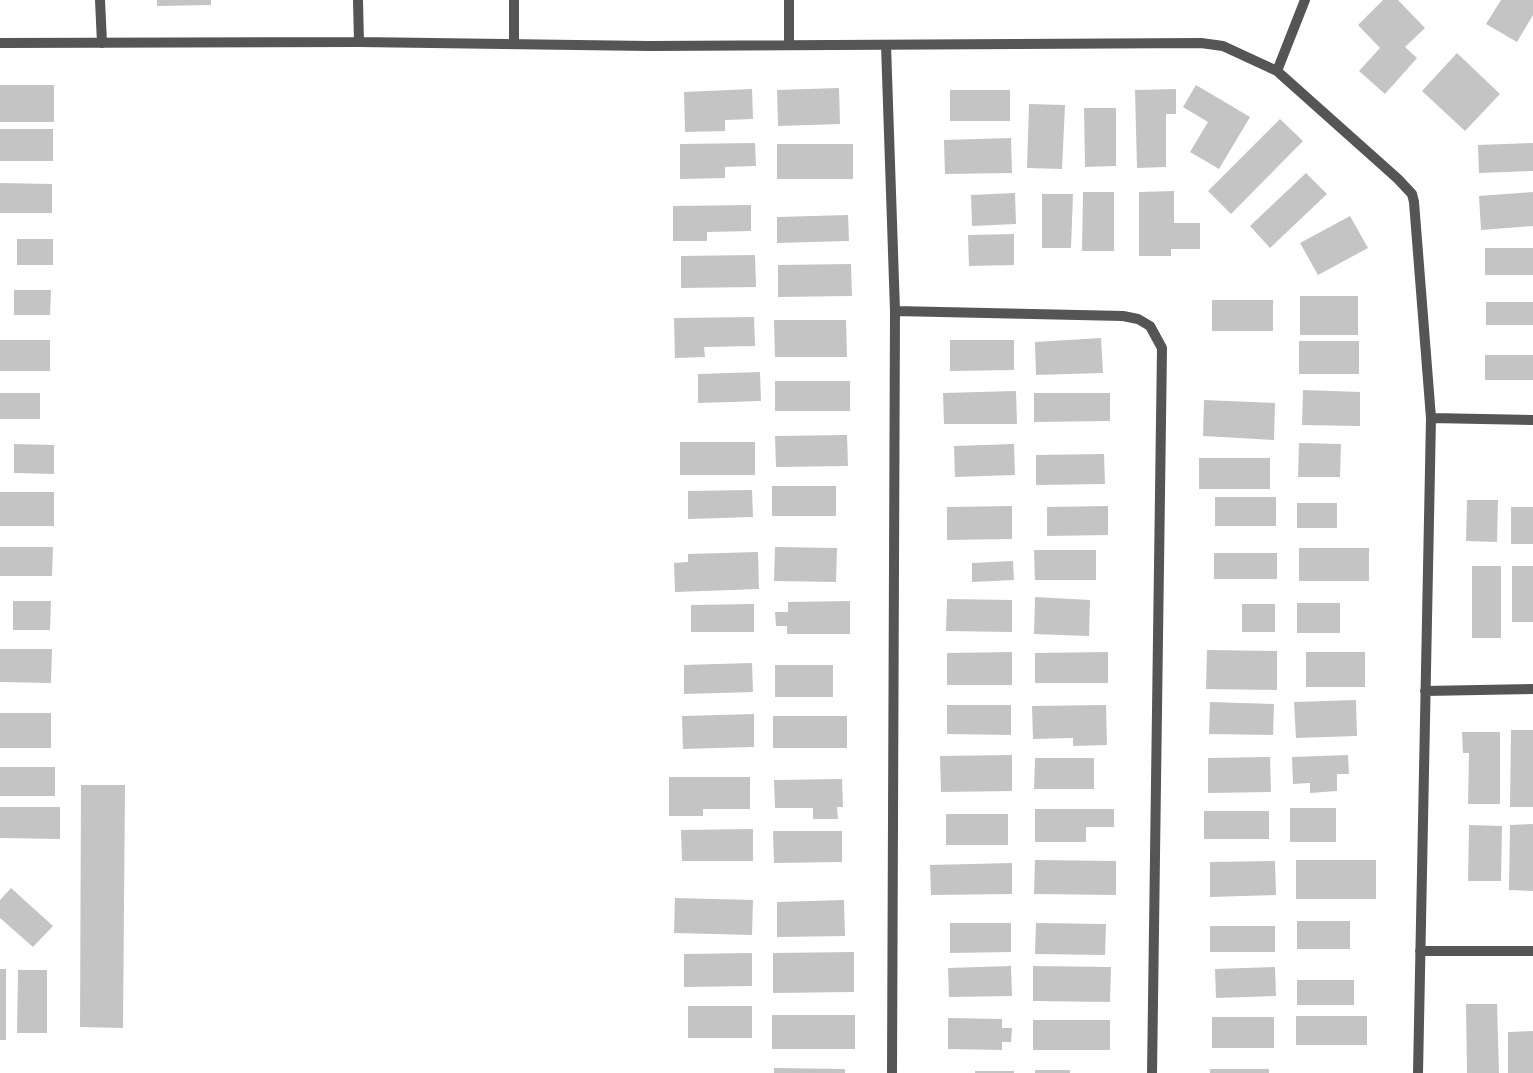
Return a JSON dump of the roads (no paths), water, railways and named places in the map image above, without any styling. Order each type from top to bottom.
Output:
[{"type":"street","points":[[100,0],[102,43]]},
{"type":"street","points":[[358,0],[359,42]]},
{"type":"street","points":[[514,0],[514,44]]},
{"type":"street","points":[[789,0],[789,45]]},
{"type":"street","points":[[1277,72],[1305,0]]},
{"type":"street","points":[[0,43],[359,42],[649,46],[1213,43],[1277,72],[1398,179],[1412,194],[1416,220],[1431,418],[1418,1073]]},
{"type":"street","points":[[886,45],[895,311],[892,1073]]},
{"type":"street","points":[[895,311],[1123,316],[1138,319],[1150,326],[1162,348],[1152,1073]]},
{"type":"street","points":[[1431,418],[1533,420]]},
{"type":"street","points":[[1425,692],[1533,689]]},
{"type":"street","points":[[1420,951],[1533,950]]}]
